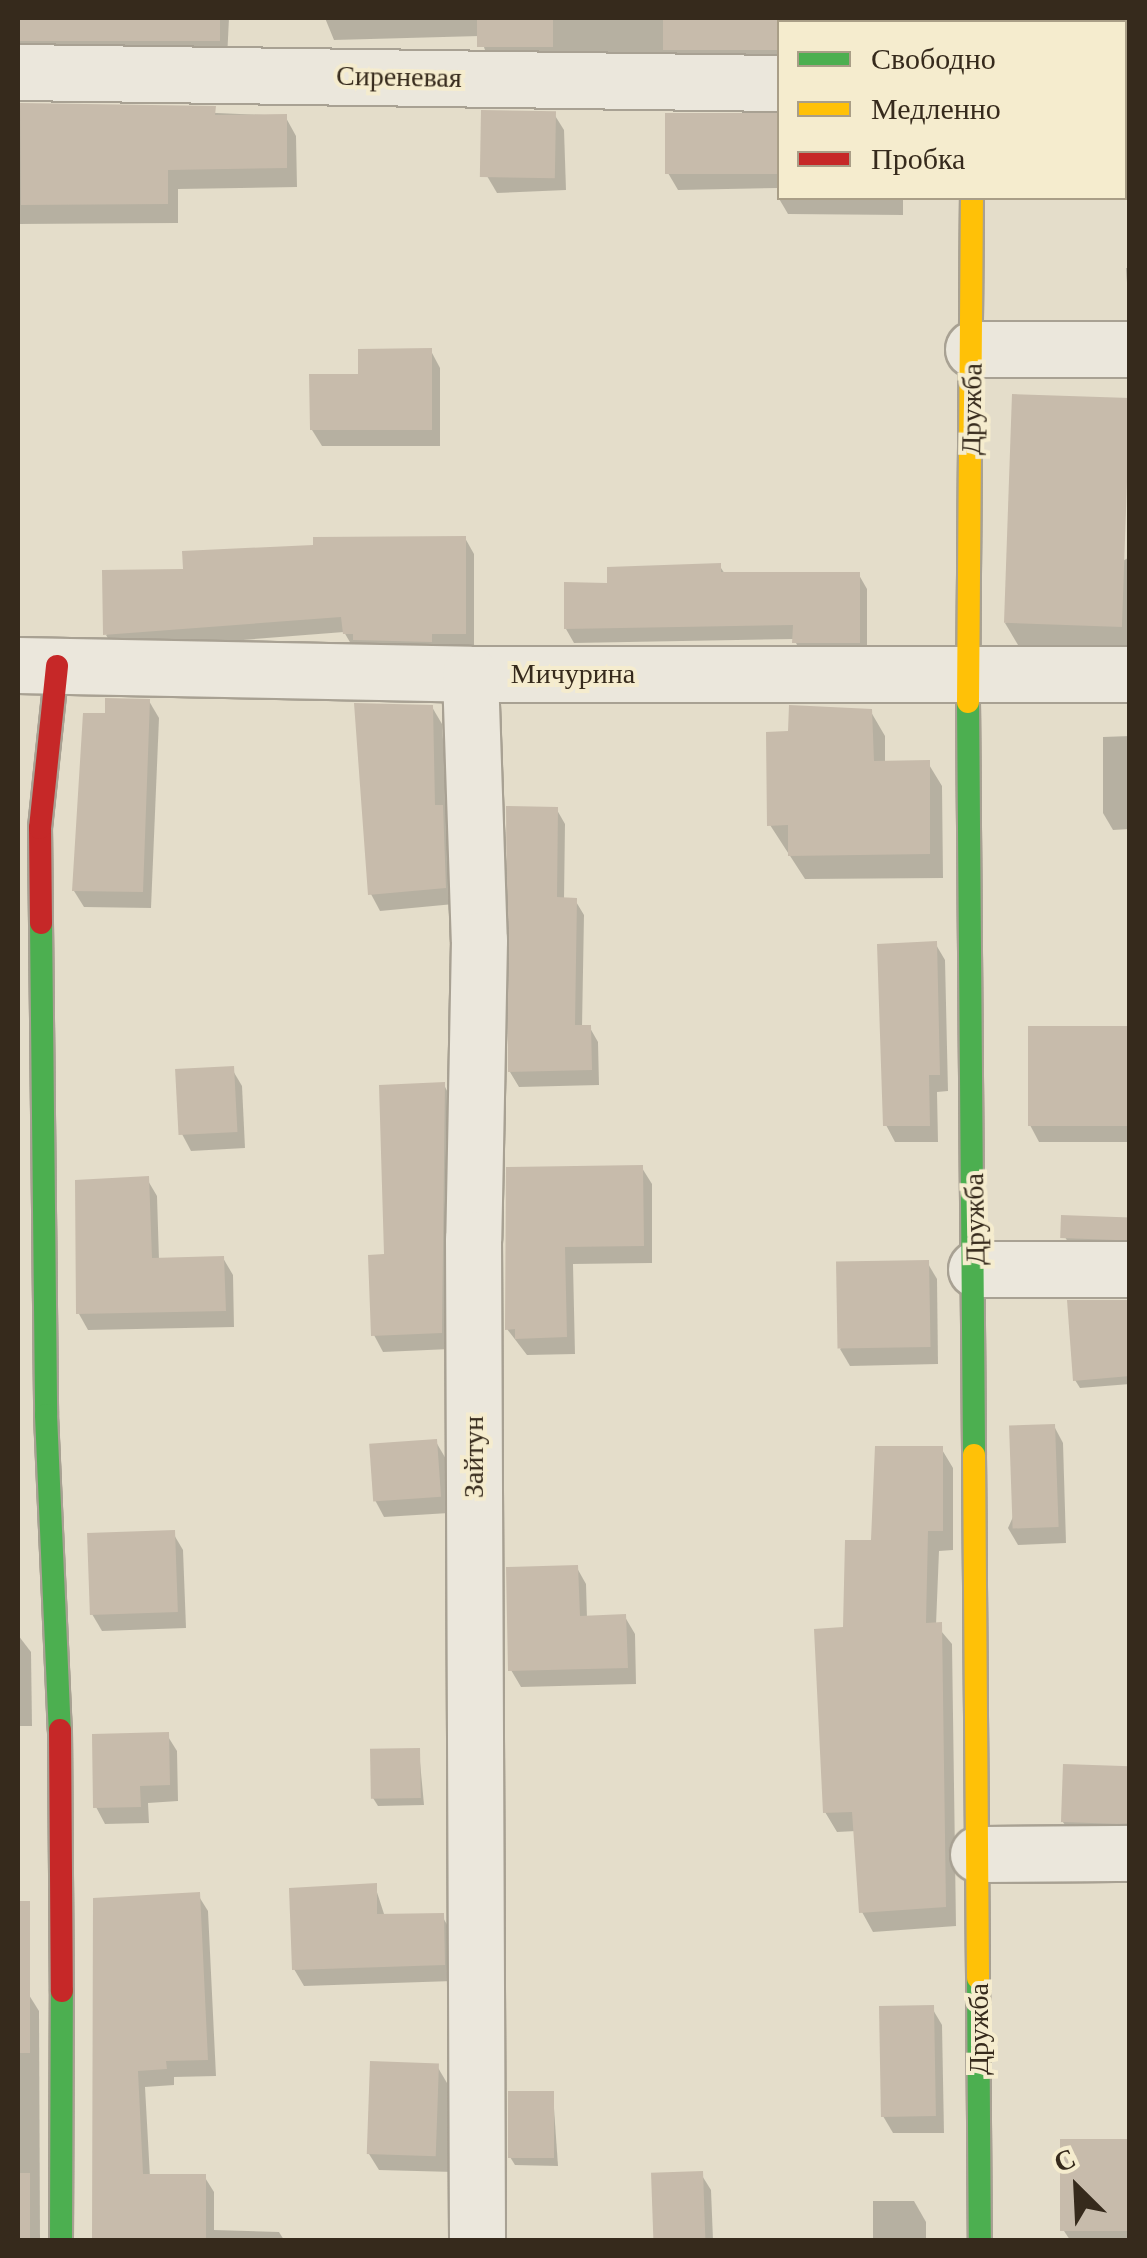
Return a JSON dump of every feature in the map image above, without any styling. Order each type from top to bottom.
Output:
[{"type":"street","name":"Сиреневая","points":[[18,72],[777,84]]},
{"type":"street","name":"Дружба","points":[[972,200],[968,674],[976,1270],[980,2240]]},
{"type":"street","points":[[973,349],[1130,349]]},
{"type":"street","points":[[37,665],[46,1415],[62,1766],[61,2240]]},
{"type":"street","name":"Мичурина","points":[[37,665],[470,674],[1130,674]]},
{"type":"street","name":"Зайтун","points":[[470,674],[479,940],[473,1239],[476,2240]]},
{"type":"street","points":[[976,1270],[1130,1269]]},
{"type":"street","points":[[978,1854],[1130,1854]]},
{"type":"building","points":[[19,18],[220,18],[220,41],[19,41]]},
{"type":"building","points":[[477,18],[553,18],[553,47],[477,47]]},
{"type":"building","points":[[663,18],[780,18],[777,50],[663,50]]},
{"type":"building","points":[[20,103],[216,106],[215,115],[287,114],[287,168],[168,170],[168,204],[21,205]]},
{"type":"building","points":[[481,110],[556,111],[555,178],[480,177]]},
{"type":"building","points":[[665,113],[777,113],[777,174],[665,174]]},
{"type":"building","points":[[432,348],[432,430],[310,430],[309,374],[358,374],[358,349]]},
{"type":"building","points":[[1012,394],[1130,398],[1122,627],[1004,623]]},
{"type":"building","points":[[466,536],[466,634],[432,634],[432,642],[353,640],[353,634],[343,634],[341,617],[103,635],[102,570],[183,569],[182,551],[313,545],[313,537]]},
{"type":"building","points":[[721,563],[721,572],[860,572],[860,643],[792,643],[793,625],[564,629],[564,582],[607,583],[607,567]]},
{"type":"building","points":[[105,698],[150,699],[143,892],[72,891],[83,713],[105,713]]},
{"type":"building","points":[[354,703],[433,705],[435,805],[443,805],[446,888],[368,895]]},
{"type":"building","points":[[789,705],[872,709],[874,761],[930,760],[930,854],[788,856],[788,825],[767,826],[766,732],[788,731]]},
{"type":"building","points":[[506,806],[558,807],[557,897],[577,898],[575,1025],[591,1025],[592,1070],[508,1072]]},
{"type":"building","points":[[937,941],[940,1075],[929,1075],[930,1126],[883,1126],[877,944]]},
{"type":"building","points":[[1028,1026],[1130,1026],[1130,1126],[1028,1126]]},
{"type":"building","points":[[234,1066],[237,1132],[179,1135],[175,1069]]},
{"type":"building","points":[[445,1082],[442,1333],[371,1336],[368,1255],[384,1254],[379,1085]]},
{"type":"building","points":[[643,1165],[644,1246],[565,1247],[567,1337],[515,1339],[515,1329],[505,1330],[506,1167]]},
{"type":"building","points":[[149,1176],[152,1258],[224,1256],[226,1311],[76,1314],[75,1180]]},
{"type":"building","points":[[1061,1215],[1130,1217],[1129,1240],[1060,1238]]},
{"type":"building","points":[[929,1260],[931,1347],[838,1349],[836,1262]]},
{"type":"building","points":[[1067,1300],[1130,1300],[1130,1376],[1073,1381]]},
{"type":"building","points":[[1055,1424],[1059,1527],[1013,1529],[1009,1426]]},
{"type":"building","points":[[437,1439],[441,1497],[373,1502],[369,1444]]},
{"type":"building","points":[[875,1446],[943,1446],[943,1531],[928,1531],[926,1623],[942,1622],[946,1907],[859,1913],[852,1812],[823,1813],[814,1629],[843,1627],[845,1540],[871,1540]]},
{"type":"building","points":[[175,1530],[178,1612],[90,1615],[87,1533]]},
{"type":"building","points":[[578,1565],[580,1616],[626,1614],[628,1668],[508,1671],[506,1567]]},
{"type":"building","points":[[169,1732],[170,1785],[140,1786],[141,1807],[93,1808],[92,1734]]},
{"type":"building","points":[[420,1748],[421,1798],[371,1799],[370,1749]]},
{"type":"building","points":[[1063,1764],[1130,1766],[1128,1824],[1061,1822]]},
{"type":"building","points":[[377,1883],[377,1914],[444,1913],[445,1965],[292,1970],[289,1888]]},
{"type":"building","points":[[200,1892],[208,2060],[166,2061],[167,2069],[138,2071],[143,2174],[206,2174],[206,2240],[92,2240],[93,1898]]},
{"type":"building","points":[[18,1901],[30,1901],[30,2053],[18,2053]]},
{"type":"building","points":[[934,2005],[936,2116],[881,2117],[879,2006]]},
{"type":"building","points":[[370,2061],[439,2063],[436,2156],[367,2154]]},
{"type":"building","points":[[508,2091],[554,2091],[554,2158],[508,2158]]},
{"type":"building","points":[[1060,2139],[1130,2139],[1130,2231],[1060,2231]]},
{"type":"building","points":[[703,2171],[705,2240],[653,2240],[651,2173]]},
{"type":"building","points":[[18,2173],[30,2173],[30,2240],[18,2240]]},
{"type":"traffic: fast","points":[[968,702],[974,1455]]},
{"type":"traffic: fast","points":[[41,923],[46,1415],[60,1730]]},
{"type":"traffic: fast","points":[[978,1978],[980,2240]]},
{"type":"traffic: fast","points":[[61,2240],[62,1991]]},
{"type":"traffic: slow","points":[[968,702],[972,200]]},
{"type":"traffic: slow","points":[[974,1455],[978,1978]]},
{"type":"traffic: jam","points":[[41,923],[40,828],[57,666]]},
{"type":"traffic: jam","points":[[60,1730],[62,1991]]}]
